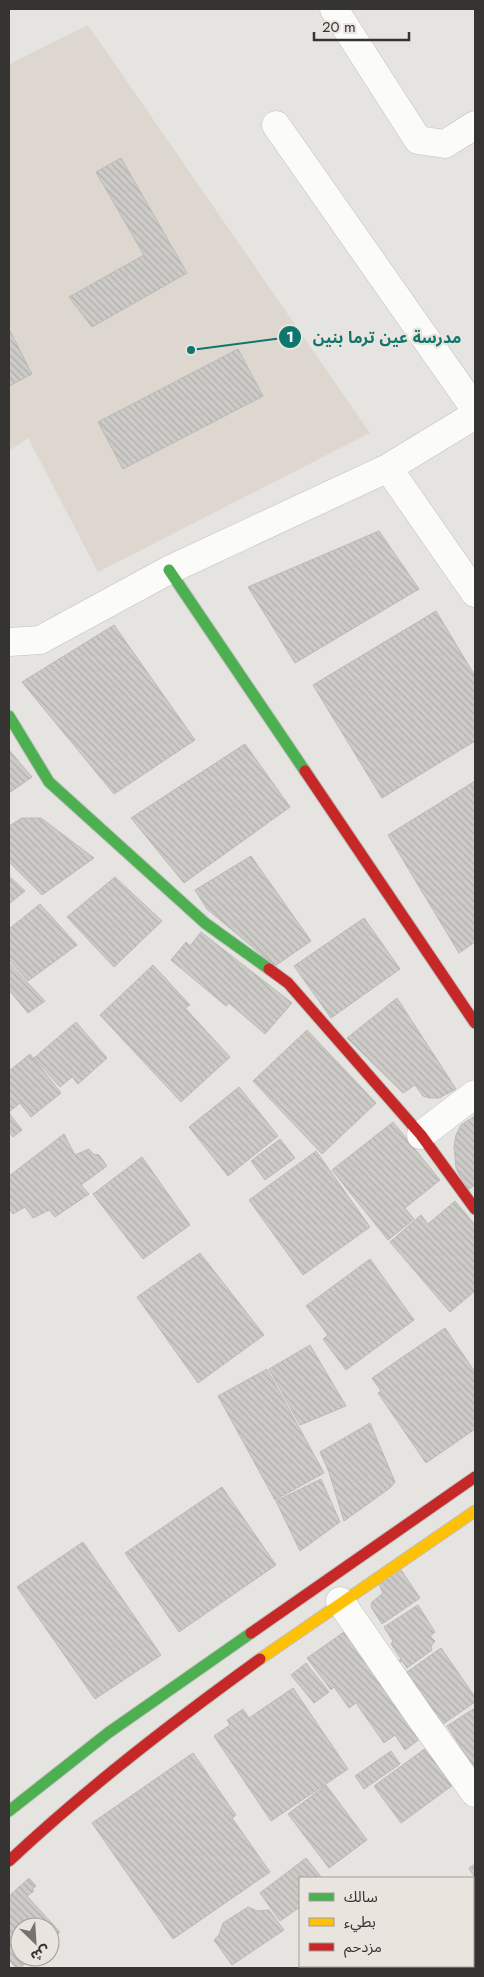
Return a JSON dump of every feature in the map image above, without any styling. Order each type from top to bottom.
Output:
[{"type":"street","points":[[334,9],[418,140],[445,144],[475,125]]},
{"type":"street","points":[[276,125],[475,409]]},
{"type":"street","points":[[9,642],[40,640],[169,570],[388,468],[475,415]]},
{"type":"street","points":[[388,468],[475,592]]},
{"type":"street","points":[[169,570],[475,1023]]},
{"type":"street","points":[[9,716],[49,782],[205,923],[288,983],[421,1135],[475,1209]]},
{"type":"street","points":[[421,1135],[475,1094]]},
{"type":"street","points":[[9,1811],[55,1773],[147,1706],[475,1477]]},
{"type":"street","points":[[9,1861],[70,1793],[152,1738],[340,1601],[475,1511]]},
{"type":"street","points":[[340,1601],[420,1718],[475,1793]]},
{"type":"street","points":[[55,1773],[70,1793]]},
{"type":"shaded area","points":[[88,25],[370,433],[98,572],[28,438],[9,451],[9,64]]},
{"type":"building","points":[[121,158],[187,273],[92,327],[69,297],[144,255],[96,172]]},
{"type":"building","points":[[9,329],[32,374],[9,386]]},
{"type":"building","points":[[238,349],[263,396],[123,469],[98,422]]},
{"type":"building","points":[[379,531],[419,589],[295,663],[248,587]]},
{"type":"building","points":[[436,611],[475,676],[475,741],[382,798],[313,685]]},
{"type":"building","points":[[114,625],[195,740],[114,794],[22,682]]},
{"type":"building","points":[[245,744],[290,807],[184,883],[131,818]]},
{"type":"building","points":[[9,750],[32,777],[9,793]]},
{"type":"building","points":[[475,781],[475,942],[459,953],[388,835]]},
{"type":"building","points":[[22,818],[41,818],[94,858],[42,895],[9,862],[9,826]]},
{"type":"building","points":[[251,856],[311,941],[275,966],[207,909],[195,890]]},
{"type":"building","points":[[9,876],[25,891],[9,904]]},
{"type":"building","points":[[115,877],[162,921],[114,967],[67,917]]},
{"type":"building","points":[[40,904],[77,945],[28,981],[9,960],[9,929]]},
{"type":"building","points":[[364,918],[400,969],[331,1018],[294,966]]},
{"type":"building","points":[[201,932],[292,1003],[265,1034],[229,1003],[226,1006],[171,960],[186,942],[190,946]]},
{"type":"building","points":[[9,963],[45,1001],[28,1013],[9,990]]},
{"type":"building","points":[[153,965],[190,1005],[185,1008],[230,1057],[181,1102],[100,1015]]},
{"type":"building","points":[[397,998],[456,1089],[439,1098],[423,1096],[415,1085],[403,1093],[347,1038]]},
{"type":"building","points":[[76,1022],[107,1058],[78,1084],[72,1077],[60,1087],[34,1058]]},
{"type":"building","points":[[307,1030],[376,1103],[322,1154],[253,1081]]},
{"type":"building","points":[[30,1054],[61,1093],[31,1117],[20,1103],[9,1112],[9,1071]]},
{"type":"building","points":[[239,1087],[278,1136],[228,1176],[189,1127]]},
{"type":"building","points":[[9,1113],[22,1130],[13,1137],[9,1131]]},
{"type":"building","points":[[475,1116],[475,1185],[467,1190],[456,1168],[454,1147],[456,1135],[461,1125]]},
{"type":"building","points":[[393,1122],[440,1180],[405,1208],[414,1219],[388,1240],[332,1170]]},
{"type":"building","points":[[64,1134],[75,1155],[89,1149],[93,1154],[99,1155],[107,1166],[81,1185],[89,1194],[55,1217],[49,1210],[33,1218],[25,1207],[13,1214],[9,1208],[9,1176]]},
{"type":"building","points":[[280,1139],[295,1158],[265,1180],[251,1161]]},
{"type":"building","points":[[316,1151],[370,1227],[303,1275],[249,1200]]},
{"type":"building","points":[[142,1157],[190,1225],[143,1259],[93,1194]]},
{"type":"building","points":[[455,1201],[475,1225],[475,1291],[450,1312],[390,1242],[421,1215],[428,1224]]},
{"type":"building","points":[[200,1253],[264,1335],[198,1383],[137,1297]]},
{"type":"building","points":[[370,1259],[414,1320],[346,1370],[323,1339],[328,1335],[306,1306]]},
{"type":"building","points":[[445,1328],[475,1372],[475,1429],[426,1463],[378,1393],[381,1391],[372,1378]]},
{"type":"building","points":[[310,1345],[346,1406],[300,1425],[269,1369]]},
{"type":"building","points":[[267,1369],[324,1473],[275,1500],[218,1396]]},
{"type":"building","points":[[370,1423],[395,1482],[390,1488],[344,1521],[329,1472],[320,1452]]},
{"type":"building","points":[[321,1479],[340,1522],[300,1551],[276,1501]]},
{"type":"building","points":[[222,1487],[276,1565],[179,1632],[125,1553]]},
{"type":"building","points":[[83,1542],[161,1655],[95,1699],[17,1587]]},
{"type":"building","points":[[401,1570],[420,1598],[382,1624],[371,1607],[372,1602],[383,1593],[378,1582]]},
{"type":"building","points":[[418,1605],[435,1632],[430,1636],[435,1641],[431,1646],[432,1650],[407,1668],[402,1661],[399,1663],[398,1661],[401,1659],[391,1644],[393,1641],[384,1627]]},
{"type":"building","points":[[347,1630],[421,1738],[405,1750],[395,1735],[384,1743],[356,1703],[349,1708],[334,1687],[331,1690],[307,1658]]},
{"type":"building","points":[[441,1648],[475,1697],[475,1702],[443,1724],[407,1672]]},
{"type":"building","points":[[306,1663],[329,1692],[314,1703],[291,1675]]},
{"type":"building","points":[[293,1688],[348,1769],[271,1821],[214,1736],[230,1725],[227,1720],[243,1709],[249,1718]]},
{"type":"building","points":[[475,1708],[475,1764],[473,1766],[447,1726]]},
{"type":"building","points":[[426,1748],[453,1785],[401,1823],[374,1786]]},
{"type":"building","points":[[391,1751],[400,1764],[364,1789],[355,1776]]},
{"type":"building","points":[[193,1753],[236,1815],[232,1818],[270,1872],[173,1939],[92,1823]]},
{"type":"building","points":[[326,1785],[367,1840],[329,1868],[288,1814]]},
{"type":"building","points":[[306,1858],[321,1877],[299,1877],[299,1908],[280,1921],[260,1893]]},
{"type":"building","points":[[475,1864],[475,1878],[469,1868]]},
{"type":"building","points":[[29,1878],[36,1886],[32,1889],[34,1891],[27,1896],[46,1917],[10,1917],[10,1961],[9,1901],[11,1899],[9,1896]]},
{"type":"building","points":[[248,1907],[257,1911],[269,1910],[284,1930],[232,1965],[214,1940],[219,1935],[223,1923]]},
{"type":"building","points":[[378,1967],[379,1968],[335,1968]]},
{"type":"traffic: fast","points":[[169,570],[305,771]]},
{"type":"traffic: fast","points":[[9,716],[49,782],[205,923],[269,969]]},
{"type":"traffic: fast","points":[[9,1811],[108,1733],[251,1633]]},
{"type":"traffic: slow","points":[[260,1659],[475,1511]]},
{"type":"traffic: jam","points":[[305,771],[475,1023]]},
{"type":"traffic: jam","points":[[269,969],[288,983],[421,1135],[475,1209]]},
{"type":"traffic: jam","points":[[251,1633],[475,1477]]},
{"type":"traffic: jam","points":[[9,1861],[69,1807],[132,1756],[260,1659]]},
{"type":"place","name":"مدرسة عين ترما بنين","points":[[191,350]]}]
